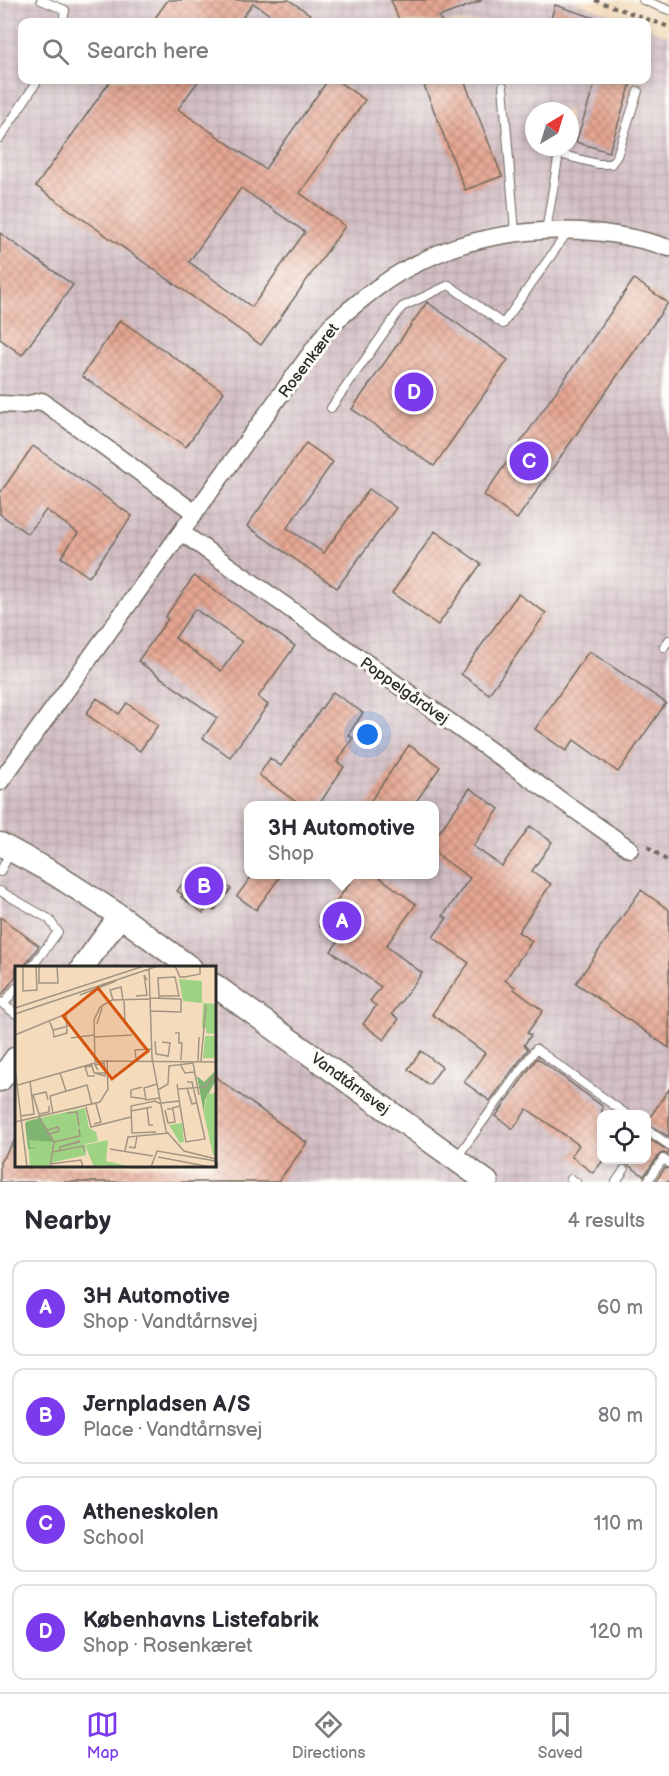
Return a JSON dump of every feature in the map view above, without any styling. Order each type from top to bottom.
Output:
[{"type":"street","name":"Rosenkæret","points":[[0,782],[331,325],[368,295],[406,269],[457,246],[516,232],[569,230],[650,241],[669,248]]},
{"type":"street","points":[[0,404],[24,405],[42,401],[195,513]]},
{"type":"street","name":"Poppelgårdvej","points":[[181,532],[630,849]]},
{"type":"street","points":[[5,847],[53,873],[120,916],[188,966]]},
{"type":"street","points":[[83,966],[120,916]]},
{"type":"street","name":"Vandtårnsvej","points":[[216,986],[487,1182]]},
{"type":"street","points":[[0,1080],[15,1059]]},
{"type":"lane","points":[[41,0],[65,10],[64,18]]},
{"type":"lane","points":[[643,0],[669,10]]},
{"type":"lane","points":[[0,138],[35,84]]},
{"type":"lane","points":[[503,86],[516,232]]},
{"type":"lane","points":[[576,156],[598,164],[611,164],[617,156],[638,91]]},
{"type":"lane","points":[[546,231],[558,156]]},
{"type":"lane","points":[[330,408],[402,307],[449,285],[503,324],[569,230]]},
{"type":"lane","points":[[0,872],[5,847]]},
{"type":"lane","points":[[0,891],[50,919],[58,932],[33,966]]},
{"type":"lane","points":[[15,989],[2,1003],[15,1013]]},
{"type":"lane","points":[[456,1159],[536,1049],[620,1110]]},
{"type":"lane","points":[[651,1132],[669,1145]]},
{"type":"lane","points":[[647,1182],[663,1159],[669,1163]]},
{"type":"lane","points":[[616,1182],[624,1170]]},
{"type":"path","points":[[595,0],[644,18]]},
{"type":"path","points":[[651,20],[669,27]]},
{"type":"shaded area","points":[[0,0],[571,0],[621,18],[18,18],[18,84],[651,84],[651,29],[669,36],[669,1182],[0,1182]]},
{"type":"building","points":[[168,0],[289,0],[315,18],[274,18],[253,3],[242,18],[155,18]]},
{"type":"building","points":[[391,0],[481,0],[440,18],[398,18]]},
{"type":"building","points":[[555,5],[595,18],[551,18]]},
{"type":"building","points":[[108,84],[196,84],[178,109],[265,169],[325,84],[342,84],[365,100],[300,193],[345,226],[261,345],[36,186]],"holes":[[[241,188],[305,232],[252,307],[189,262]]]},
{"type":"building","points":[[424,84],[466,84],[502,176],[465,190]]},
{"type":"building","points":[[595,84],[631,84],[609,152],[579,143],[579,133]]},
{"type":"building","points":[[0,233],[73,285],[22,355],[0,339]]},
{"type":"building","points":[[634,279],[668,303],[517,519],[484,495]]},
{"type":"building","points":[[427,302],[508,360],[434,466],[352,409]]},
{"type":"building","points":[[120,320],[224,392],[186,447],[82,376]]},
{"type":"building","points":[[306,443],[333,462],[287,528],[324,553],[369,489],[396,508],[337,588],[247,526]]},
{"type":"building","points":[[33,446],[132,516],[89,577],[61,557],[78,533],[46,510],[28,534],[0,514],[0,493]]},
{"type":"building","points":[[435,531],[481,564],[438,625],[392,593]]},
{"type":"building","points":[[194,576],[295,646],[258,697],[268,705],[230,757],[203,738],[217,718],[138,661],[168,619],[165,617]],"holes":[[[195,609],[242,642],[221,671],[175,638]]]},
{"type":"building","points":[[518,594],[546,613],[489,694],[461,674]]},
{"type":"building","points":[[589,651],[666,703],[618,772],[574,740],[566,751],[535,729]]},
{"type":"building","points":[[333,692],[363,713],[348,735],[353,738],[337,762],[344,767],[321,801],[295,801],[259,775],[270,758],[281,766]]},
{"type":"building","points":[[97,698],[119,714],[127,703],[158,725],[140,751],[86,714]]},
{"type":"building","points":[[409,745],[440,767],[416,801],[370,801]]},
{"type":"building","points":[[470,788],[499,809],[473,846],[502,866],[530,826],[552,842],[532,871],[551,884],[518,932],[532,941],[505,980],[543,1011],[527,1033],[531,1035],[524,1045],[528,1049],[490,1101],[464,1082],[485,1053],[432,1014],[469,963],[433,937],[447,918],[443,916],[470,878],[439,856],[439,832]]},
{"type":"building","points":[[202,868],[231,889],[214,911],[208,906],[203,913],[181,897],[183,895],[177,891],[187,878],[192,882]]},
{"type":"building","points":[[249,879],[278,879],[256,910],[237,896]]},
{"type":"building","points":[[352,879],[382,879],[416,904],[386,946],[422,973],[392,1014],[399,1019],[384,1040],[363,1024],[376,1006],[370,1001],[381,987],[331,951],[339,940],[319,926]]},
{"type":"building","points":[[641,890],[669,910],[669,1048],[576,983]]},
{"type":"building","points":[[0,917],[39,946],[24,966],[15,966],[15,977],[1,996]]},
{"type":"building","points":[[421,1051],[442,1067],[429,1085],[408,1069]]},
{"type":"building","points":[[537,1058],[602,1106],[602,1110],[597,1110],[597,1164],[600,1164],[593,1173],[571,1156],[579,1145],[527,1109],[513,1129],[496,1116]]},
{"type":"building","points":[[216,1077],[307,1143],[278,1182],[0,1182],[0,1162],[15,1140],[15,1167],[216,1167]]},
{"type":"building","points":[[669,1089],[669,1137],[651,1126],[651,1116]]},
{"type":"building","points":[[651,1140],[669,1151],[669,1155],[660,1154],[644,1176],[627,1164],[651,1164]]},
{"type":"building","points":[[665,1168],[669,1169],[669,1182],[655,1182]]},
{"type":"place","name":"Københavns Listefabrik","points":[[414,392]]},
{"type":"place","name":"Atheneskolen","points":[[529,461]]},
{"type":"place","name":"Jernpladsen A/S","points":[[204,886]]},
{"type":"place","name":"3H Automotive","points":[[342,921]]}]
